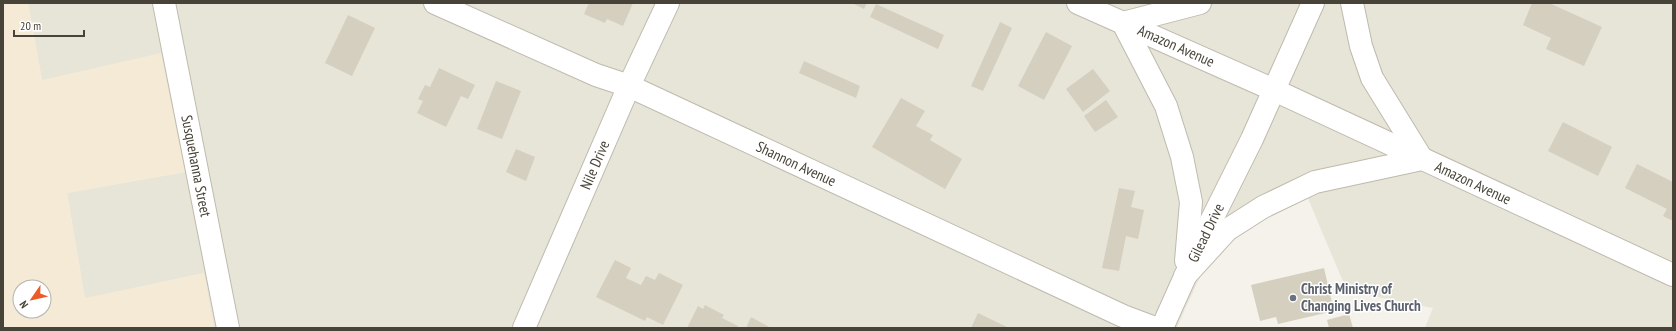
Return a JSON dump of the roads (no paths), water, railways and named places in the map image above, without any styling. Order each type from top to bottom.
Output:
[{"type":"street","name":"Susquehanna Street","points":[[164,3],[228,328]]},
{"type":"street","name":"Shannon Avenue","points":[[435,3],[596,75],[629,86],[1123,316],[1155,328]]},
{"type":"street","name":"Nile Drive","points":[[524,328],[629,86],[668,3]]},
{"type":"street","name":"Amazon Avenue","points":[[1078,3],[1274,90],[1673,275]]},
{"type":"street","points":[[1185,276],[1190,202],[1182,157],[1166,106],[1123,23],[1200,3]]},
{"type":"street","points":[[1274,90],[1313,3]]},
{"type":"street","points":[[1185,276],[1227,230],[1263,207],[1315,182],[1422,159],[1372,78],[1361,46],[1352,3]]},
{"type":"street","name":"Gilead Drive","points":[[1162,328],[1200,241],[1252,139],[1274,90]]},
{"type":"place","name":"Christ Ministry of Changing Lives Church","points":[[1293,298]]}]
